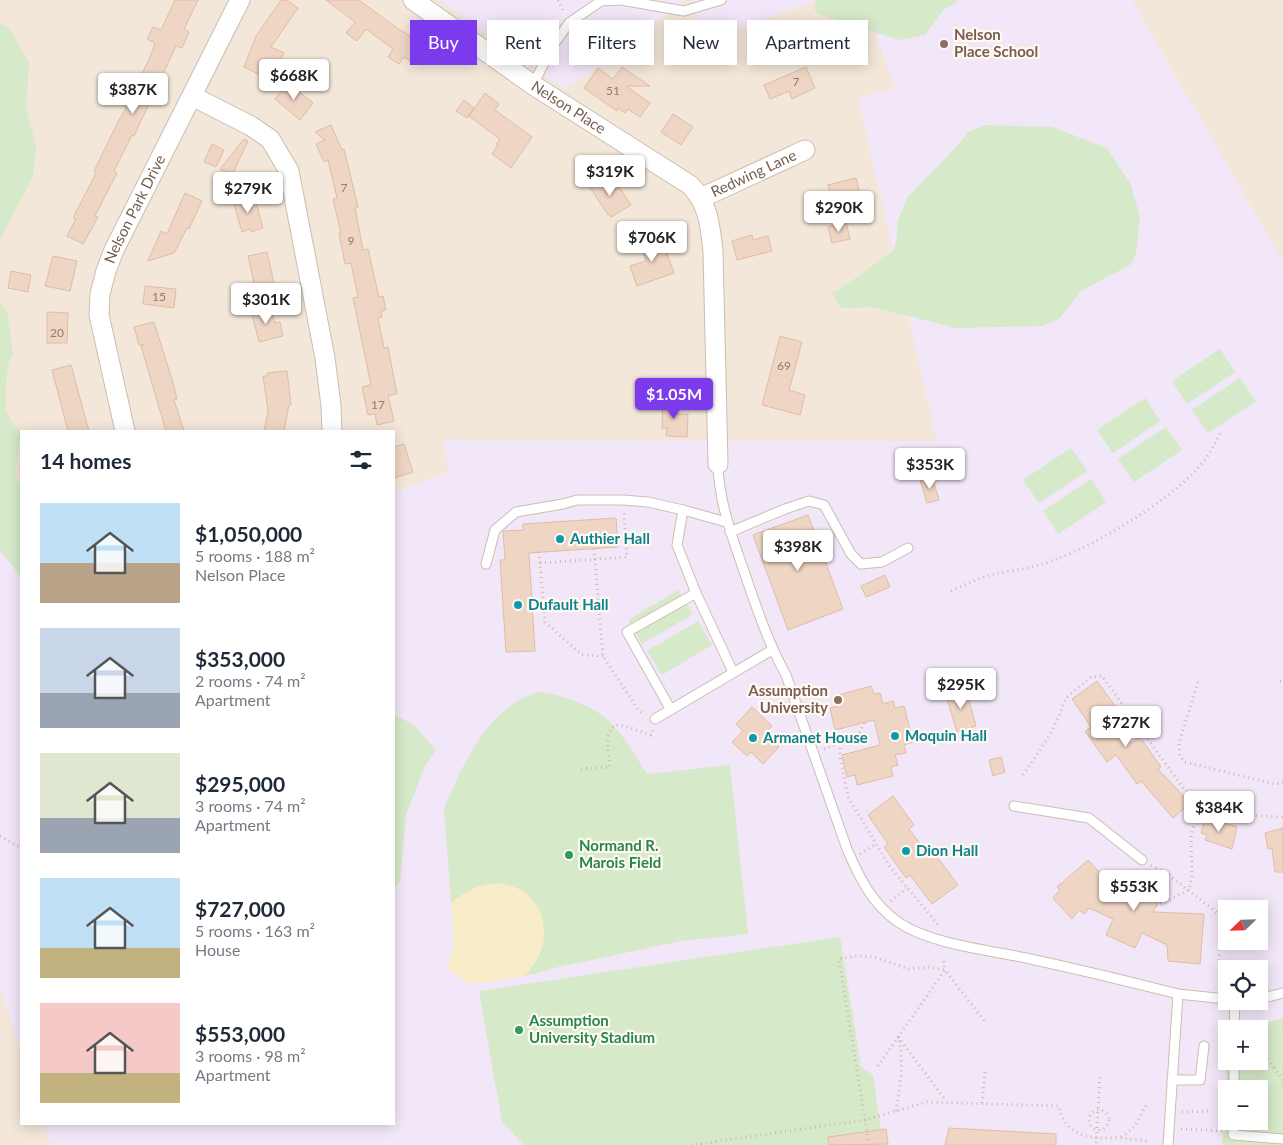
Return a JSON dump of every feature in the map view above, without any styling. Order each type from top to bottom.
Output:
[{"type":"street","name":"Nelson Park Drive","points":[[125,430],[99,316],[100,294],[106,271],[114,250],[240,0]]},
{"type":"street","name":"Nelson Place","points":[[413,0],[533,85],[690,186],[701,198],[708,218],[713,251],[718,464]]},
{"type":"street","points":[[192,96],[251,126],[270,139],[289,171],[325,358],[332,430]]},
{"type":"street","name":"Redwing Lane","points":[[701,198],[805,150]]},
{"type":"lane","points":[[533,85],[552,47],[569,22],[601,1],[621,0],[684,11],[721,0]]},
{"type":"lane","points":[[718,464],[718,479],[726,522],[772,650],[786,675],[838,827],[856,870],[867,890],[882,908],[899,923],[935,939],[1083,970],[1178,994],[1218,998]]},
{"type":"lane","points":[[486,564],[495,530],[516,512],[578,500],[648,502],[726,522]]},
{"type":"lane","points":[[730,532],[809,500],[824,505],[851,554],[862,564],[882,562],[908,548]]},
{"type":"lane","points":[[683,510],[677,545],[696,593],[733,672]]},
{"type":"lane","points":[[671,710],[626,632],[696,593]]},
{"type":"lane","points":[[656,719],[772,650]]},
{"type":"lane","points":[[1014,806],[1089,818],[1142,860]]},
{"type":"lane","points":[[1268,997],[1283,993]]},
{"type":"lane","points":[[1168,1145],[1178,994]]},
{"type":"lane","points":[[1172,1080],[1200,1080],[1204,1046]]},
{"type":"lane","points":[[1234,1130],[1234,1135],[1283,1139]]},
{"type":"path","points":[[951,591],[991,575],[1038,566],[1052,561],[1102,536],[1176,489],[1197,470],[1210,453],[1220,433]]},
{"type":"path","points":[[540,563],[627,557],[624,500]]},
{"type":"path","points":[[581,770],[610,766],[607,736],[610,729],[616,725],[625,726],[652,735],[656,719],[639,711],[602,656],[594,549]]},
{"type":"path","points":[[539,552],[545,622],[582,655],[602,656]]},
{"type":"path","points":[[1023,775],[1048,738],[1060,716],[1066,698],[1091,677],[1102,676],[1184,789],[1192,796],[1202,802],[1246,814],[1283,817]]},
{"type":"path","points":[[1198,682],[1179,743],[1180,755],[1184,762],[1275,784],[1283,782]]},
{"type":"path","points":[[812,753],[858,736],[865,722]]},
{"type":"path","points":[[841,728],[840,756],[848,797],[890,867],[939,926]]},
{"type":"path","points":[[1189,890],[1192,877],[1190,835],[1202,802]]},
{"type":"path","points":[[0,836],[20,847]]},
{"type":"path","points":[[1142,860],[1170,876],[1220,915],[1219,960]]},
{"type":"path","points":[[882,908],[907,888]]},
{"type":"path","points":[[1156,906],[1189,890]]},
{"type":"path","points":[[869,1145],[840,958],[856,956],[874,957],[909,968],[929,967],[945,970]]},
{"type":"path","points":[[943,958],[945,970],[985,1022]]},
{"type":"path","points":[[878,1066],[945,970]]},
{"type":"path","points":[[898,1037],[947,1102]]},
{"type":"path","points":[[896,1111],[902,1069],[902,1053],[898,1037]]},
{"type":"path","points":[[1268,1060],[1283,1080]]},
{"type":"path","points":[[982,1103],[985,1072]]},
{"type":"path","points":[[1096,1143],[1100,1076]]},
{"type":"path","points":[[691,1145],[865,1120],[927,1102],[1059,1106],[1060,1114],[1066,1124],[1072,1130],[1082,1135],[1097,1138],[1121,1137],[1129,1140],[1149,1141]]},
{"type":"path","points":[[1121,1137],[1140,1120],[1142,1111],[1147,1104]]},
{"type":"path","points":[[1098,1110],[1102,1110],[1107,1114],[1109,1120],[1107,1127],[1098,1130],[1092,1127],[1089,1121],[1092,1112],[1098,1110]]},
{"type":"path","points":[[1179,1112],[1209,1112]]},
{"type":"shaded area","name":"Assumption University","points":[[0,0],[1283,0],[1283,1145],[0,1145]]},
{"type":"shaded area","points":[[439,0],[686,0],[654,24],[654,20],[569,20],[569,65],[599,65],[565,90],[530,65],[559,65],[559,20],[487,20],[487,34],[477,27],[477,20],[467,20]]},
{"type":"shaded area","points":[[690,0],[819,0],[762,20],[747,20],[747,25],[737,29],[737,20],[699,20]]},
{"type":"shaded area","name":"Assumption University","points":[[864,0],[1132,0],[1283,262],[1283,1145],[51,1145],[44,1125],[395,1125],[395,492],[450,471],[443,440],[937,441],[858,98],[895,88]]},
{"type":"shaded area","points":[[20,502],[20,1049],[0,985],[0,507]]},
{"type":"green space","points":[[816,0],[957,0],[955,4],[944,9],[925,35],[899,40],[868,30],[868,20],[838,20],[817,13],[814,8]]},
{"type":"green space","points":[[0,23],[10,29],[29,63],[26,108],[36,146],[33,176],[0,240]]},
{"type":"green space","points":[[986,125],[1052,127],[1107,148],[1131,185],[1140,217],[1136,254],[1130,265],[1081,291],[1059,319],[1042,326],[956,328],[873,307],[840,307],[832,293],[894,250],[897,222],[908,197],[968,132]]},
{"type":"green space","points":[[0,303],[7,311],[13,354],[9,361],[6,382],[6,411],[20,431],[15,474],[20,486],[20,576],[0,550]]},
{"type":"green space","points":[[1220,349],[1235,372],[1187,404],[1172,381]]},
{"type":"green space","points":[[1240,378],[1256,401],[1208,433],[1192,410]]},
{"type":"green space","points":[[1145,398],[1160,421],[1113,453],[1097,430]]},
{"type":"green space","points":[[1166,427],[1182,450],[1134,482],[1118,459]]},
{"type":"green space","points":[[1071,448],[1087,471],[1039,503],[1023,480]]},
{"type":"green space","points":[[1091,479],[1106,502],[1058,534],[1043,511]]},
{"type":"green space","points":[[678,590],[693,614],[642,644],[628,620]]},
{"type":"green space","points":[[698,621],[712,645],[662,675],[647,651]]},
{"type":"green space","name":"Normand R. Marois Field","points":[[539,692],[558,695],[578,702],[604,717],[621,734],[647,774],[730,765],[748,934],[681,941],[554,968],[535,974],[469,984],[448,968],[454,942],[444,809],[469,756],[492,723],[521,699]]},
{"type":"green space","points":[[395,715],[413,724],[436,750],[425,766],[406,815],[400,881],[395,887]]},
{"type":"green space","points":[[840,937],[861,1066],[873,1075],[883,1145],[524,1145],[502,1122],[479,991]]},
{"type":"green space","points":[[1283,1018],[1283,1145],[1222,1145],[1223,1130],[1268,1130],[1268,1080],[1226,1080],[1226,1070],[1268,1070],[1268,1022]]},
{"type":"sand","points":[[498,883],[513,886],[526,893],[533,900],[544,924],[541,951],[532,966],[522,976],[469,984],[448,968],[454,942],[451,903],[473,889]]},
{"type":"building","points":[[175,0],[198,0],[184,29],[189,32],[182,48],[176,46],[134,136],[132,135],[114,171],[117,173],[95,216],[98,217],[83,244],[67,236],[76,219],[73,218],[151,55],[155,43],[147,39],[153,27],[161,30]]},
{"type":"building","points":[[281,0],[287,0],[298,8],[271,47],[284,53],[277,68],[266,62],[260,75],[244,67],[256,36]]},
{"type":"building","points":[[326,0],[359,0],[410,36],[410,61],[404,57],[399,64],[388,57],[393,49],[366,29],[357,41],[346,33],[355,22]]},
{"type":"building","points":[[622,67],[650,86],[626,86],[650,103],[640,117],[628,109],[625,113],[618,108],[617,111],[584,88],[598,68],[613,79]]},
{"type":"building","points":[[806,67],[815,88],[792,99],[789,91],[770,99],[764,85]]},
{"type":"building","points":[[288,83],[313,103],[300,120],[275,99]]},
{"type":"building","points":[[485,93],[499,104],[495,110],[532,137],[511,168],[492,154],[500,139],[469,116]]},
{"type":"building","points":[[464,100],[474,108],[467,118],[456,111]]},
{"type":"building","points":[[673,114],[693,127],[681,145],[661,132]]},
{"type":"building","points":[[331,125],[342,150],[344,149],[358,207],[355,208],[363,250],[368,249],[379,297],[383,296],[386,310],[381,311],[382,317],[378,318],[384,348],[388,347],[397,394],[388,396],[394,421],[377,425],[375,414],[368,415],[362,387],[371,385],[353,298],[358,297],[351,263],[345,264],[339,233],[341,233],[333,199],[337,198],[328,160],[324,162],[316,144],[325,140],[315,132]]},
{"type":"building","points":[[244,139],[248,141],[232,175],[220,169]]},
{"type":"building","points":[[212,144],[224,150],[216,167],[204,162]]},
{"type":"building","points":[[605,176],[614,190],[619,187],[631,205],[611,217],[589,186]]},
{"type":"building","points":[[856,178],[861,198],[833,205],[828,185]]},
{"type":"building","points":[[185,193],[202,201],[189,229],[187,228],[174,253],[148,261],[161,231],[167,234]]},
{"type":"building","points":[[254,195],[263,228],[251,232],[250,229],[242,232],[233,201]]},
{"type":"building","points":[[846,222],[850,239],[832,243],[828,227]]},
{"type":"building","points":[[752,235],[753,240],[768,236],[772,251],[737,260],[732,241]]},
{"type":"building","points":[[661,237],[674,273],[637,286],[630,266],[646,261],[640,244]]},
{"type":"building","points":[[267,252],[274,283],[255,287],[248,256]]},
{"type":"building","points":[[53,256],[77,261],[70,291],[45,286]]},
{"type":"building","points":[[11,271],[31,275],[28,292],[8,288]]},
{"type":"building","points":[[145,286],[176,289],[174,308],[143,304]]},
{"type":"building","points":[[270,306],[275,323],[280,322],[283,336],[259,342],[251,311]]},
{"type":"building","points":[[47,312],[68,313],[67,343],[47,343]]},
{"type":"building","points":[[154,322],[173,383],[177,399],[174,400],[184,430],[166,430],[141,346],[144,345],[139,345],[134,327]]},
{"type":"building","points":[[780,336],[802,342],[789,390],[805,395],[800,415],[762,405]]},
{"type":"building","points":[[71,365],[89,430],[68,430],[52,370]]},
{"type":"building","points":[[287,371],[291,405],[289,405],[284,430],[264,430],[268,411],[263,376],[267,376],[267,373]]},
{"type":"building","points":[[663,399],[677,399],[677,414],[688,414],[687,437],[666,436],[667,428],[662,428]]},
{"type":"building","points":[[404,444],[413,472],[395,478],[395,447]]},
{"type":"building","points":[[932,476],[939,500],[927,503],[920,480]]},
{"type":"building","points":[[808,515],[843,609],[788,630],[753,535]]},
{"type":"building","points":[[616,518],[618,547],[529,553],[535,651],[506,652],[500,560],[505,560],[503,531],[523,530],[523,524]]},
{"type":"building","points":[[885,575],[890,587],[866,597],[861,586]]},
{"type":"building","points":[[1097,681],[1118,710],[1112,714],[1131,743],[1140,737],[1161,767],[1158,769],[1190,803],[1173,818],[1141,781],[1137,784],[1116,755],[1107,762],[1085,731],[1091,727],[1072,699]]},
{"type":"building","name":"Moquin Hall","points":[[871,686],[874,694],[880,693],[883,704],[893,701],[895,708],[904,706],[913,742],[904,745],[906,753],[895,755],[898,765],[891,767],[893,776],[857,785],[855,775],[847,777],[842,755],[880,745],[874,720],[835,730],[830,708],[838,706],[835,696]]},
{"type":"building","points":[[966,689],[976,726],[957,732],[946,695]]},
{"type":"building","name":"Armanet House","points":[[752,707],[772,726],[765,733],[779,747],[763,764],[751,752],[747,756],[732,742],[743,731],[736,724]]},
{"type":"building","points":[[1001,757],[1005,772],[993,776],[989,760]]},
{"type":"building","name":"Dion Hall","points":[[893,796],[914,825],[909,829],[931,858],[935,854],[958,885],[932,904],[910,875],[906,878],[884,847],[888,844],[868,815]]},
{"type":"building","points":[[1206,817],[1237,827],[1232,849],[1205,840],[1207,835],[1201,833]]},
{"type":"building","points":[[1283,828],[1283,872],[1275,872],[1272,848],[1268,849],[1265,833]]},
{"type":"building","points":[[1088,860],[1110,884],[1124,892],[1135,870],[1168,884],[1153,912],[1204,914],[1200,964],[1168,961],[1167,945],[1142,933],[1135,948],[1106,935],[1113,919],[1089,908],[1084,914],[1079,910],[1072,919],[1053,898],[1060,890],[1057,887]]},
{"type":"building","points":[[949,1128],[1056,1134],[1056,1145],[945,1145]]},
{"type":"building","points":[[886,1129],[888,1144],[829,1145],[828,1137]]},
{"type":"place","name":"Nelson Place School","points":[[944,44]]},
{"type":"place","name":"Authier Hall","points":[[560,539]]},
{"type":"place","name":"Dufault Hall","points":[[518,605]]},
{"type":"place","name":"Assumption University","points":[[838,700]]},
{"type":"place","name":"Moquin Hall","points":[[895,736]]},
{"type":"place","name":"Armanet House","points":[[753,738]]},
{"type":"place","name":"Dion Hall","points":[[906,851]]},
{"type":"place","name":"Normand R. Marois Field","points":[[569,855]]},
{"type":"place","name":"Assumption University Stadium","points":[[519,1030]]}]
